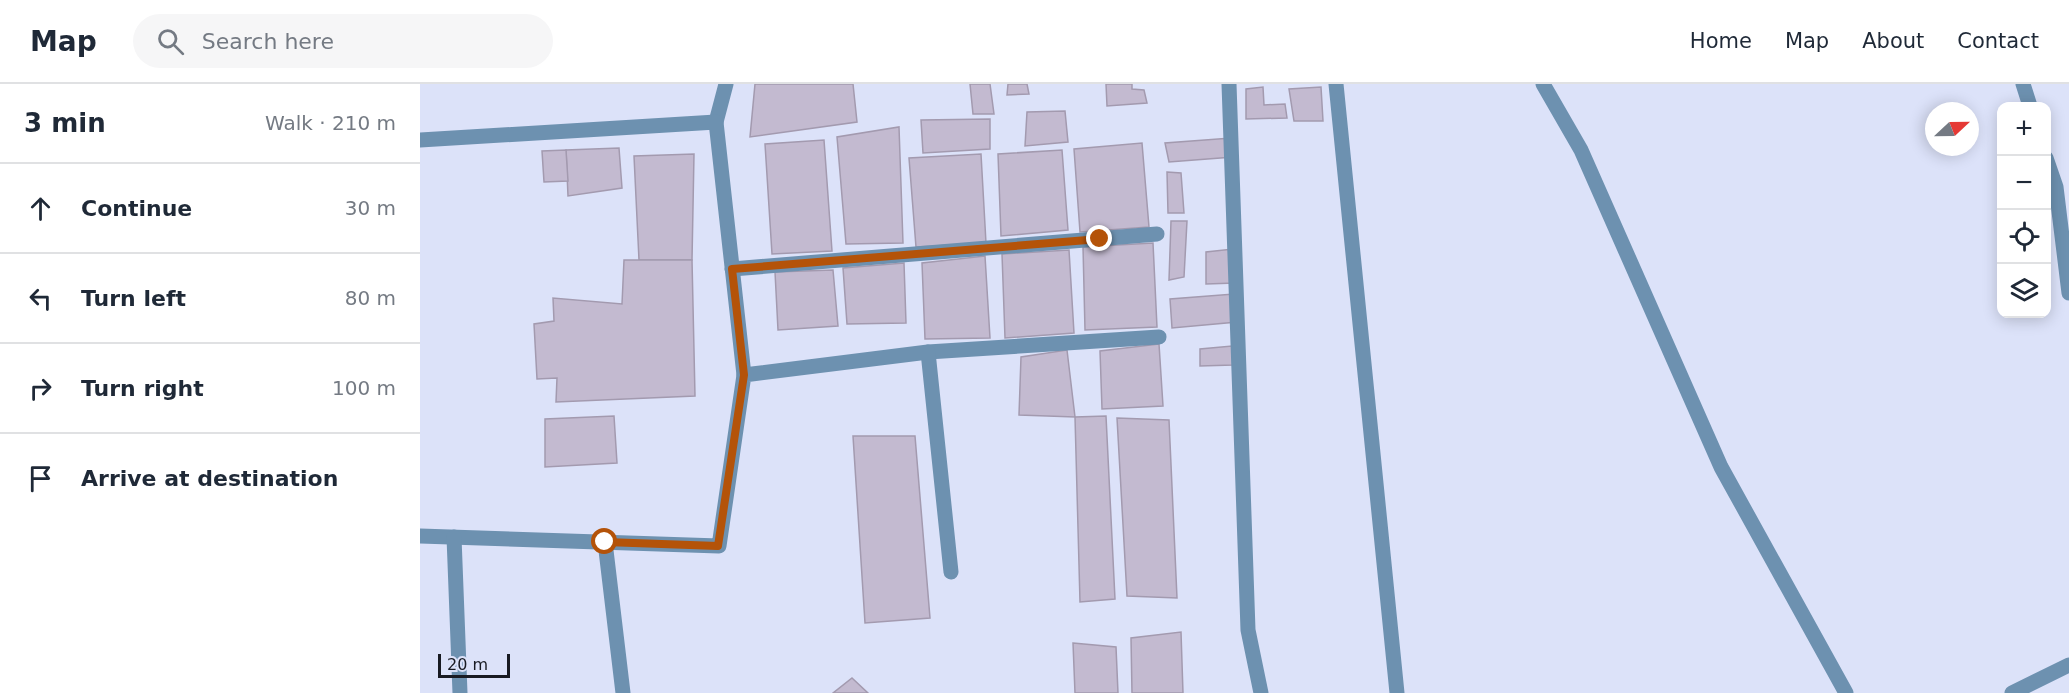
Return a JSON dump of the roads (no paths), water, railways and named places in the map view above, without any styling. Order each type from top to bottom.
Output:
[{"type":"street","points":[[420,536],[718,546],[744,375],[716,122],[726,84]]},
{"type":"street","points":[[1229,84],[1248,630],[1261,693]]},
{"type":"street","points":[[1336,84],[1397,693]]},
{"type":"street","points":[[1543,84],[1581,150],[1721,467],[1846,693]]},
{"type":"street","points":[[2023,84],[2029,102]]},
{"type":"street","points":[[420,140],[716,122]]},
{"type":"street","points":[[2051,172],[2056,187],[2069,293]]},
{"type":"street","points":[[732,269],[964,252],[1157,234]]},
{"type":"street","points":[[744,375],[928,352],[1159,337]]},
{"type":"street","points":[[928,352],[951,572]]},
{"type":"street","points":[[454,537],[460,693]]},
{"type":"street","points":[[605,542],[623,693]]},
{"type":"street","points":[[2012,693],[2069,665]]}]
